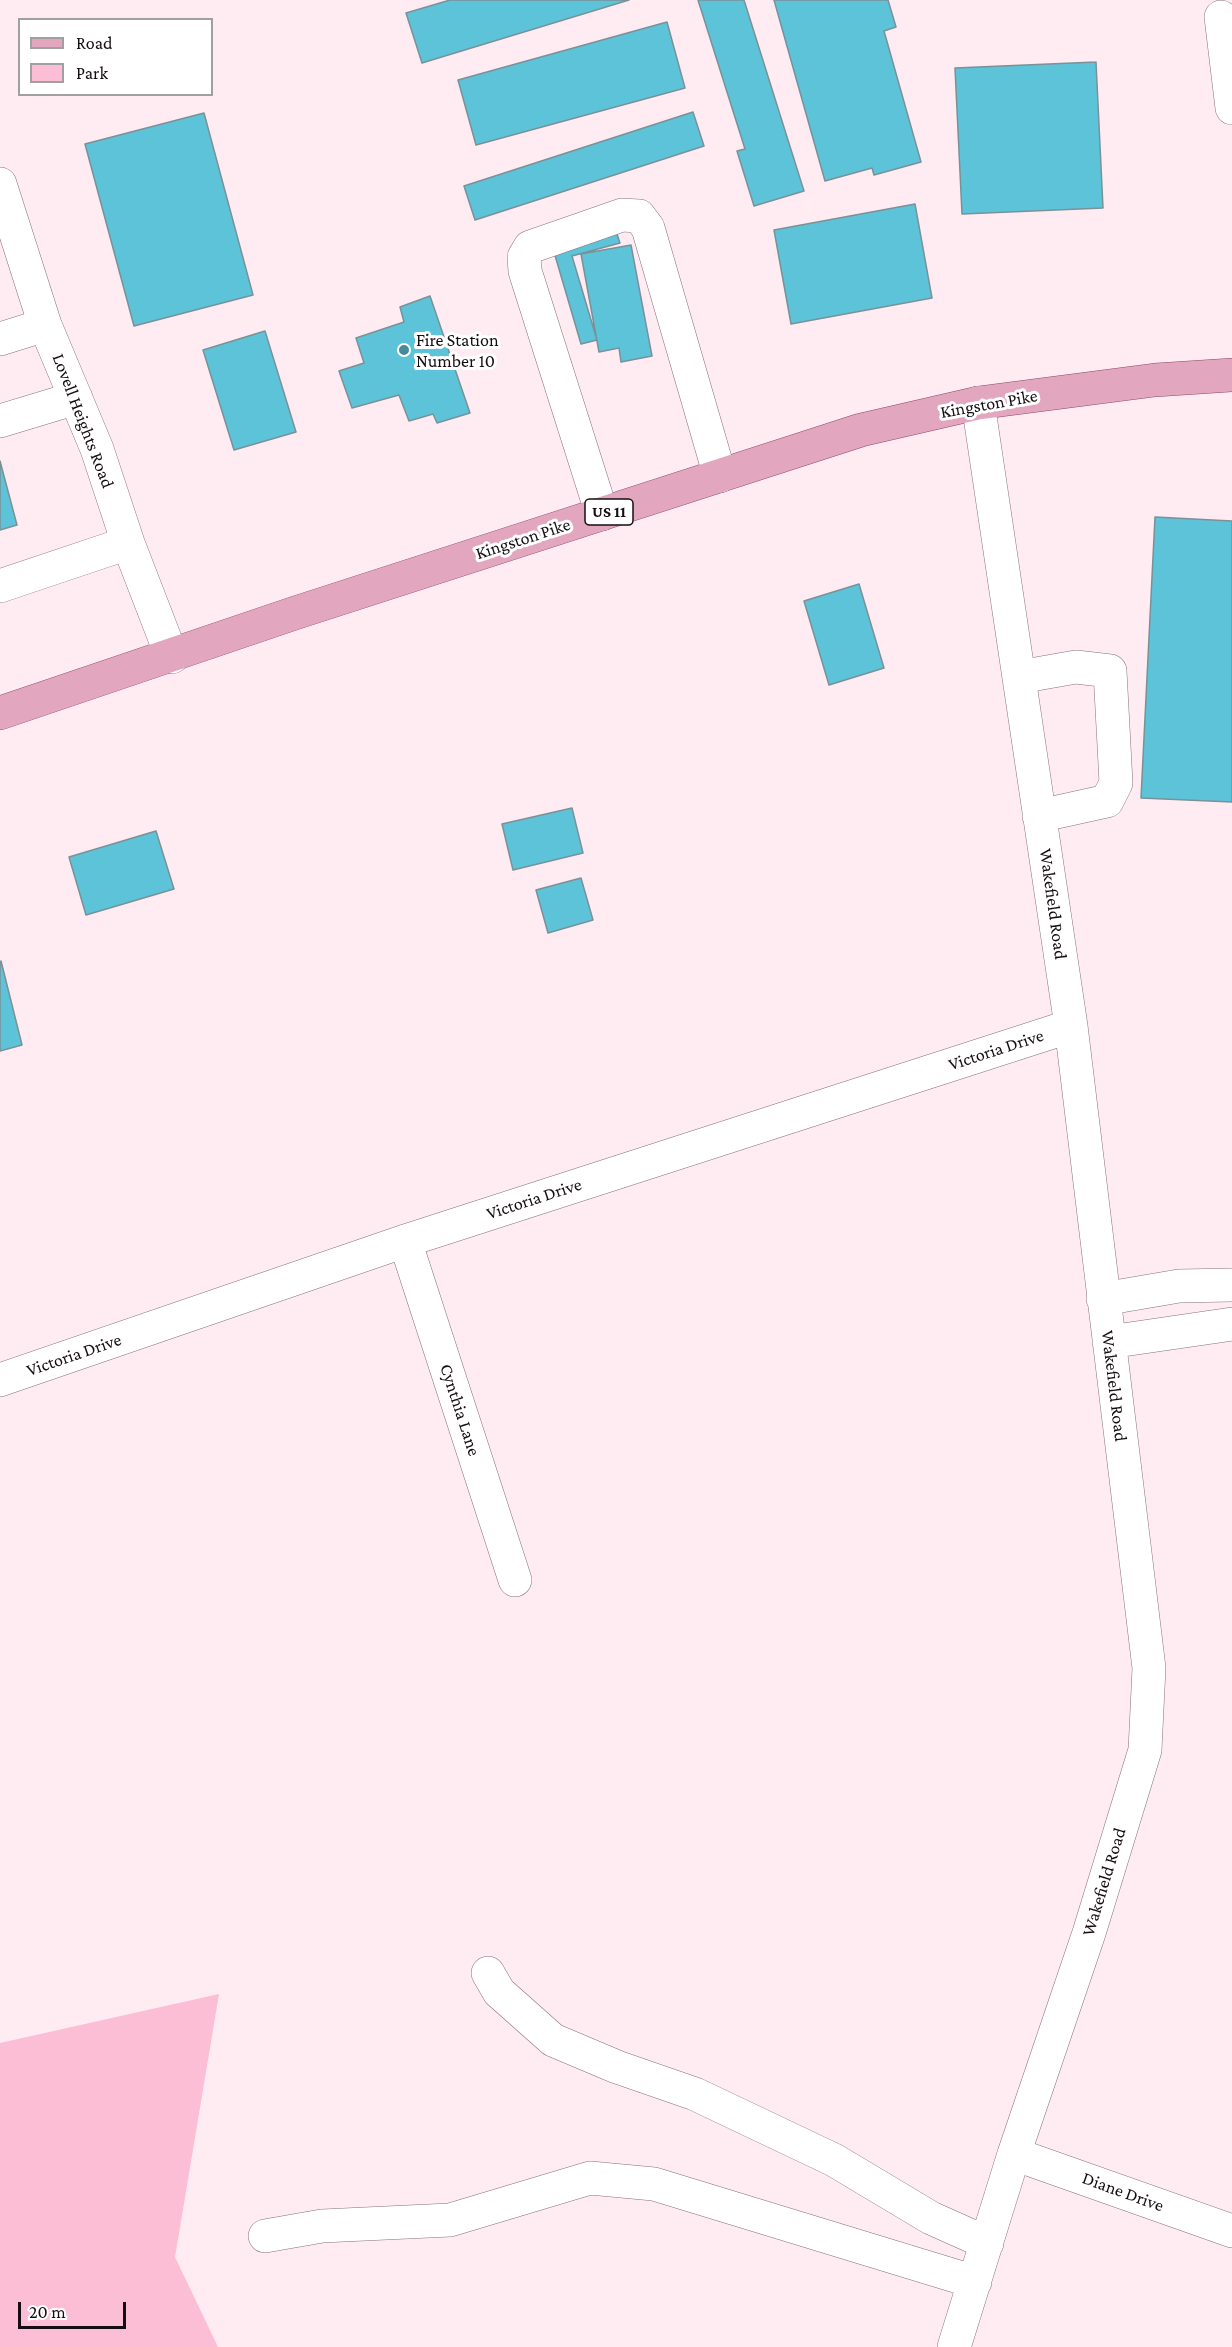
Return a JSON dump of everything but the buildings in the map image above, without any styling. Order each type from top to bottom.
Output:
[{"type":"main road","name":"Kingston Pike","points":[[0,713],[172,657],[295,613],[861,430],[978,403],[1155,380],[1232,375]]},
{"type":"street","points":[[1221,17],[1232,108]]},
{"type":"street","name":"Lovell Heights Road","points":[[0,184],[45,325],[97,449],[128,543],[172,657]]},
{"type":"street","points":[[602,514],[525,271],[524,257],[530,247],[622,215],[639,216],[648,228],[720,476]]},
{"type":"street","points":[[0,339],[45,325]]},
{"type":"street","points":[[0,421],[76,398]]},
{"type":"street","name":"Wakefield Road","points":[[954,2347],[1014,2154],[1089,1933],[1144,1750],[1149,1668],[1071,1026],[978,403]]},
{"type":"street","points":[[0,586],[128,543]]},
{"type":"street","points":[[1019,677],[1076,667],[1110,670],[1116,783],[1107,801],[1040,816]]},
{"type":"street","name":"Victoria Drive","points":[[0,1380],[405,1241],[1071,1026]]},
{"type":"street","name":"Cynthia Lane","points":[[405,1241],[515,1580]]},
{"type":"street","points":[[1103,1299],[1179,1286],[1232,1285]]},
{"type":"street","points":[[1108,1342],[1232,1324]]},
{"type":"street","points":[[488,1973],[499,1992],[553,2040],[617,2067],[695,2094],[834,2160],[932,2218],[987,2243]]},
{"type":"street","name":"Diane Drive","points":[[1014,2154],[1232,2231]]},
{"type":"street","points":[[265,2236],[322,2226],[450,2220],[590,2178],[654,2184],[975,2282]]},
{"type":"green space","points":[[219,1994],[175,2257],[218,2347],[0,2347],[0,2043]]},
{"type":"place","name":"Fire Station Number 10","points":[[404,350]]}]
